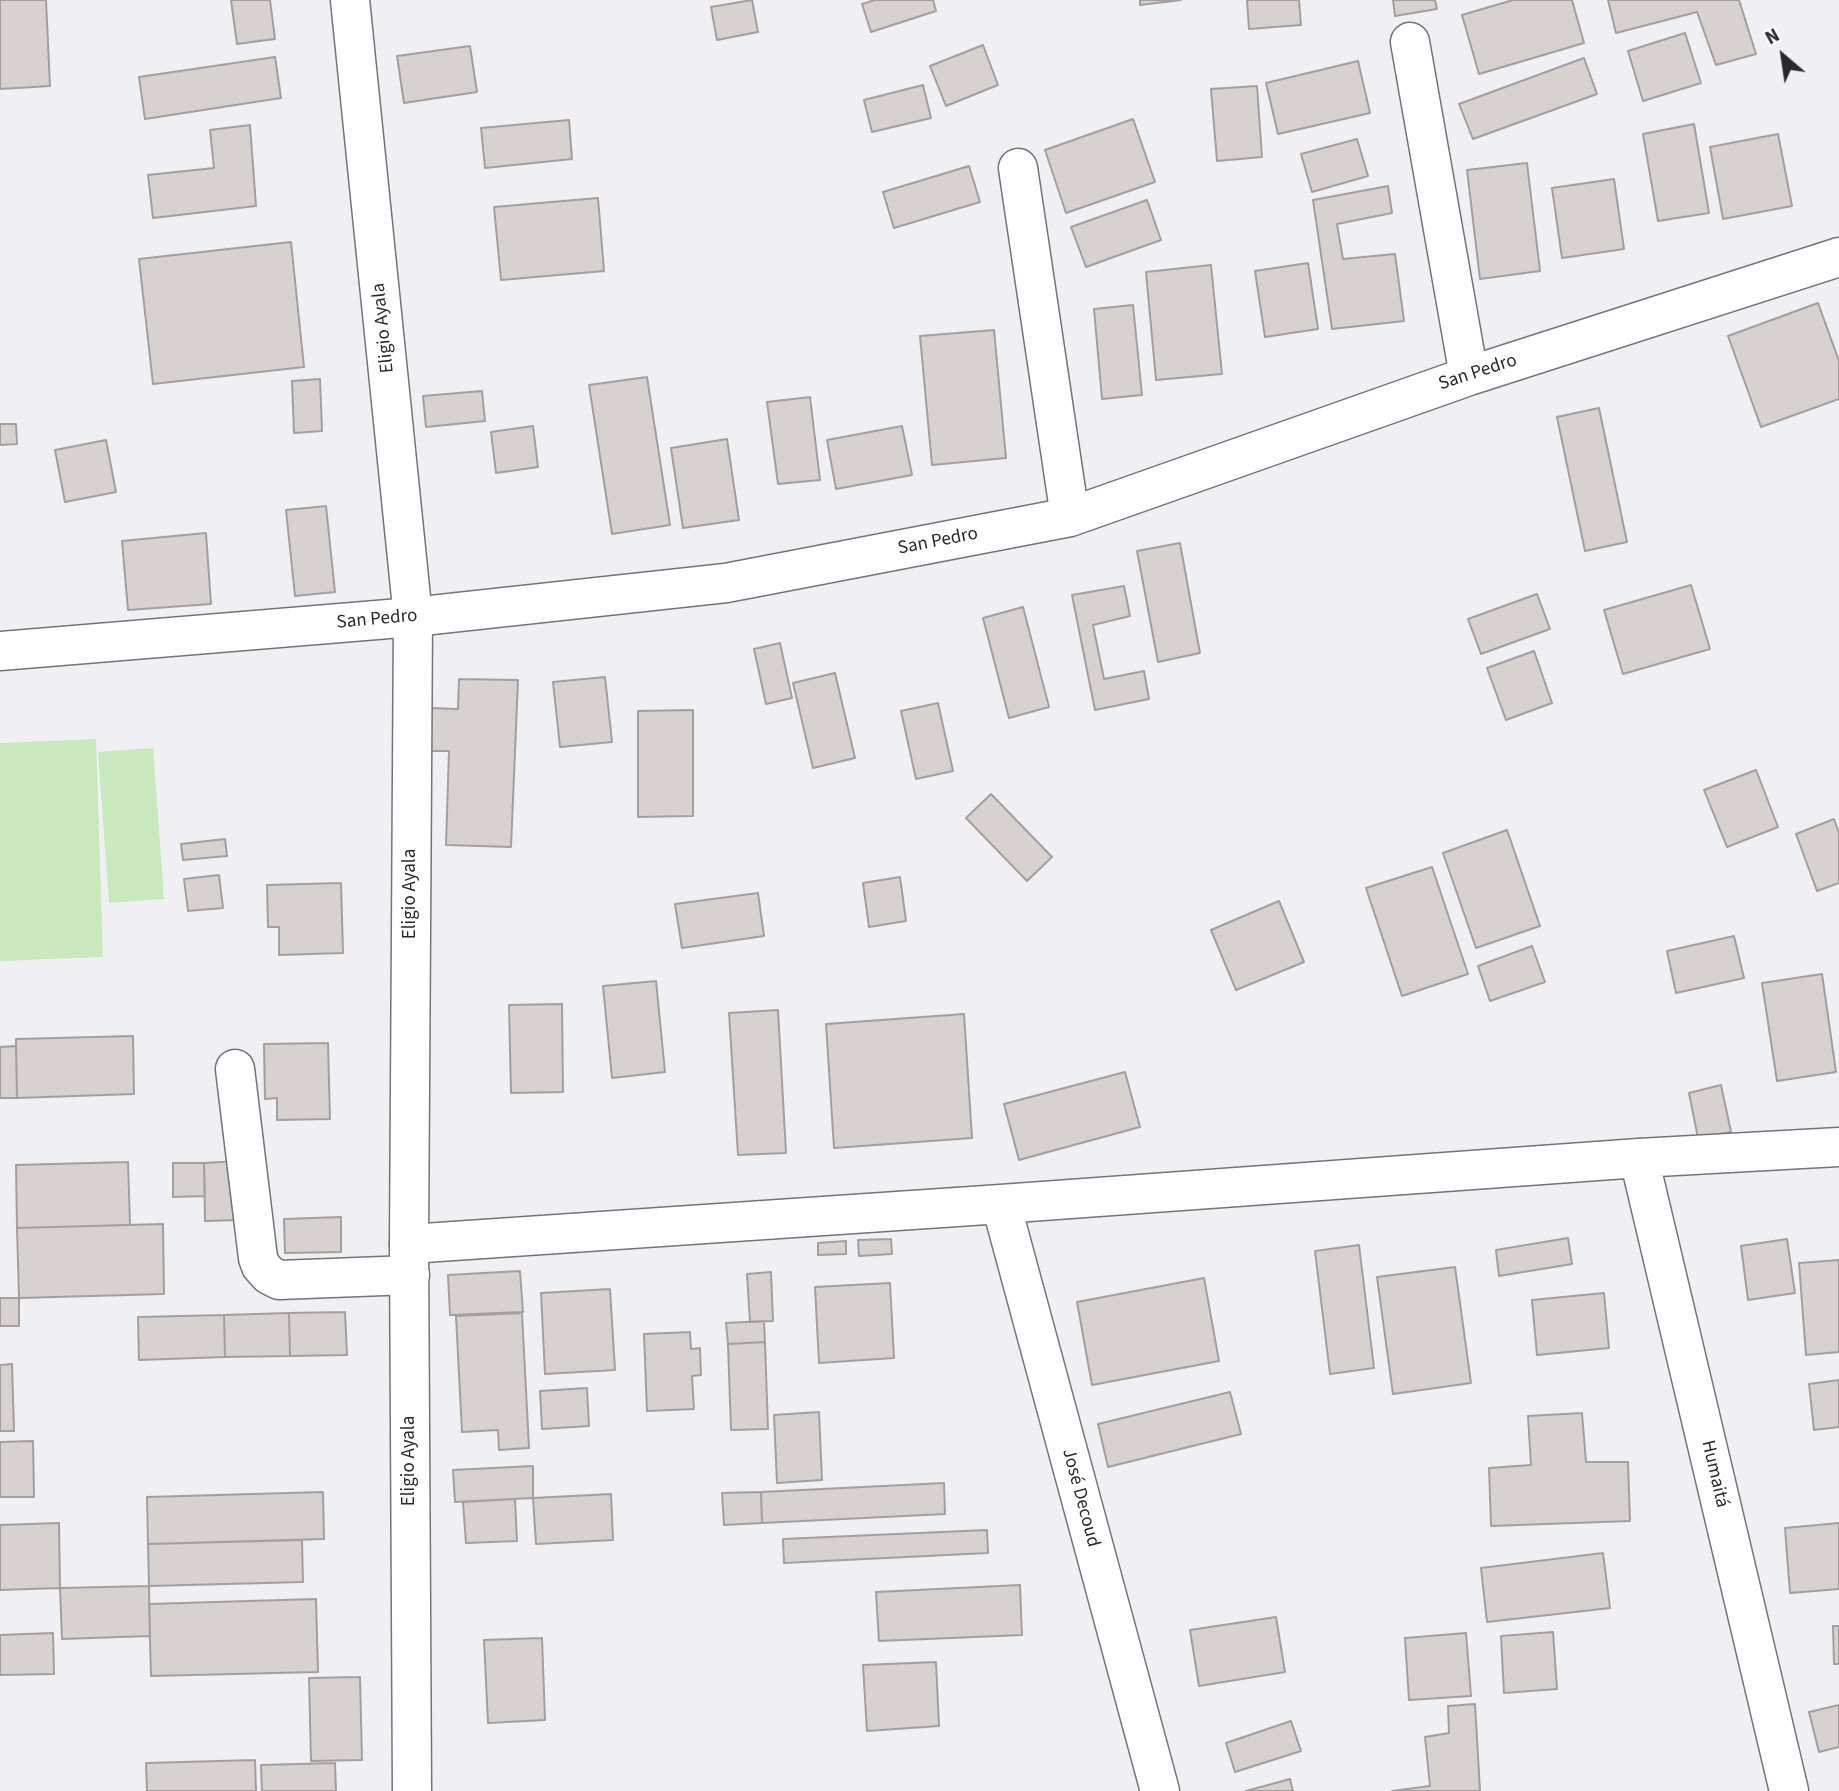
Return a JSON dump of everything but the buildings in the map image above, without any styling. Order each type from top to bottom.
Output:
[{"type":"street","name":"Eligio Ayala","points":[[351,0],[413,618],[410,1259],[412,1791]]},
{"type":"street","points":[[1410,43],[1469,376]]},
{"type":"street","points":[[1018,168],[1070,517]]},
{"type":"street","name":"San Pedro","points":[[0,651],[413,618],[726,583],[1070,517],[1469,376],[1839,257]]},
{"type":"street","points":[[235,1069],[258,1258],[269,1275],[279,1280],[410,1259],[1001,1204],[1639,1158],[1839,1147]]},
{"type":"street","name":"Humaitá","points":[[1639,1158],[1788,1791]]},
{"type":"street","name":"José Decoud","points":[[1001,1204],[1160,1791]]},
{"type":"green space","points":[[96,739],[103,957],[0,961],[0,743]]},
{"type":"green space","points":[[153,748],[164,899],[109,903],[98,752]]}]
